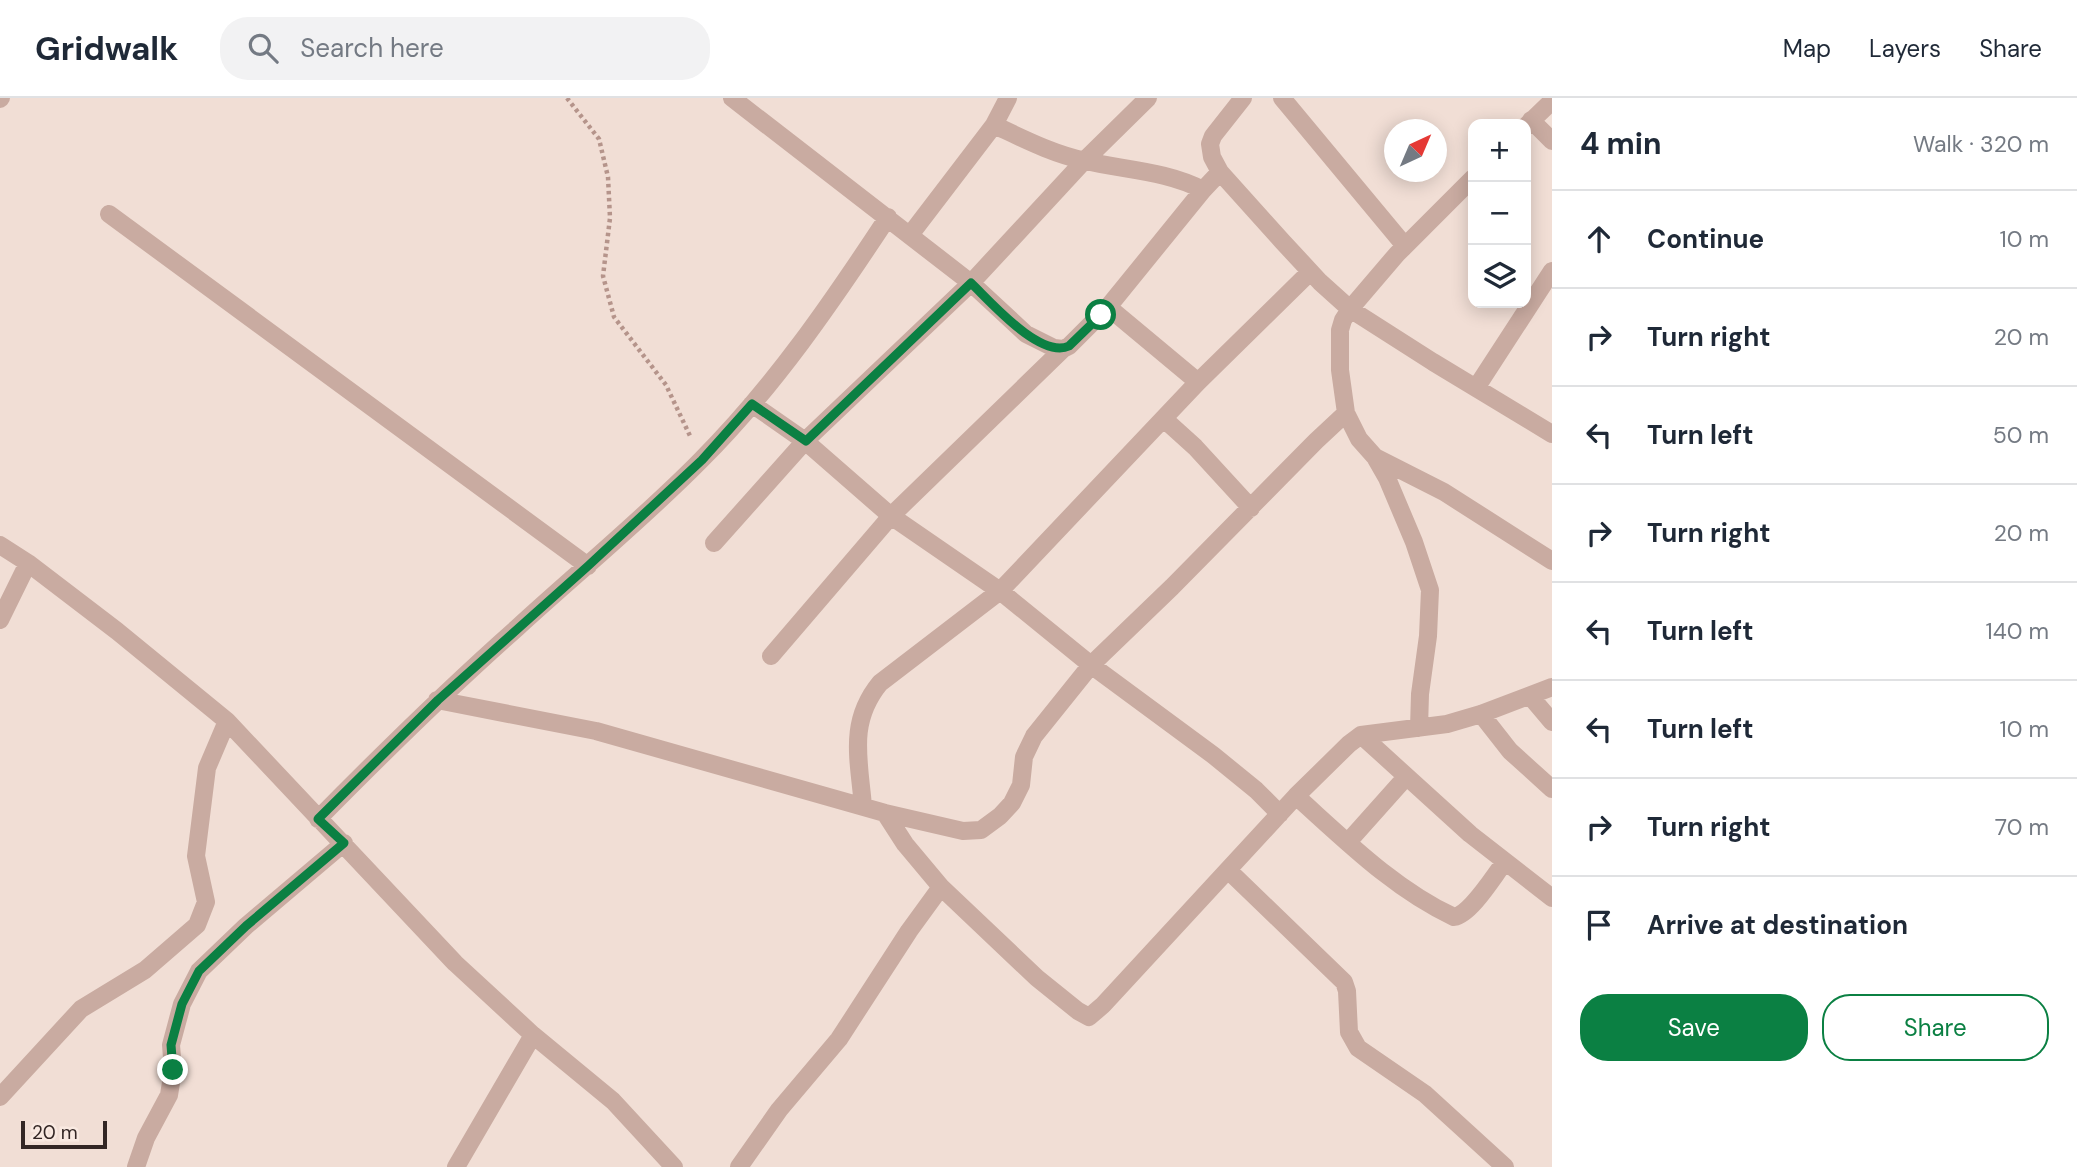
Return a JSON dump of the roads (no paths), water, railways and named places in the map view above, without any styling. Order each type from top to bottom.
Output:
[{"type":"street","points":[[733,98],[971,283],[1026,334],[1054,348],[1063,349]]},
{"type":"street","points":[[910,235],[994,125],[1009,98]]},
{"type":"street","points":[[714,543],[806,441],[971,283],[1084,161],[1148,98]]},
{"type":"street","points":[[1243,98],[1211,139],[1212,157],[1220,172],[1310,272],[1350,309],[1552,434]]},
{"type":"street","points":[[1282,98],[1405,246]]},
{"type":"street","points":[[1531,121],[1552,101]]},
{"type":"street","points":[[994,125],[1044,149],[1084,161],[1175,177],[1203,190]]},
{"type":"street","points":[[1531,125],[1552,141]]},
{"type":"street","points":[[771,656],[891,516],[1108,307],[1220,172]]},
{"type":"street","points":[[1419,728],[1420,694],[1430,617],[1430,590],[1415,542],[1387,478],[1375,457],[1359,439],[1346,413],[1339,354],[1340,330],[1350,309],[1405,246],[1469,182]]},
{"type":"street","points":[[109,214],[588,566]]},
{"type":"street","points":[[318,819],[438,700],[702,460],[789,360],[836,296],[888,217]]},
{"type":"street","points":[[1476,388],[1552,271]]},
{"type":"street","points":[[863,806],[859,725],[866,701],[886,676],[1000,591],[1198,382],[1310,272]]},
{"type":"street","points":[[1108,307],[1198,382]]},
{"type":"street","points":[[752,404],[806,441],[891,516],[1000,591],[1091,665],[1213,755],[1256,790],[1280,814]]},
{"type":"street","points":[[438,700],[596,731],[885,813],[963,831],[981,830],[1008,808],[1021,785],[1024,757],[1034,736],[1091,665],[1346,413]]},
{"type":"street","points":[[1164,419],[1195,447],[1251,508]]},
{"type":"street","points":[[1375,457],[1444,492],[1552,561]]},
{"type":"street","points":[[0,545],[117,631],[227,721],[455,963],[533,1035],[613,1101],[674,1167]]},
{"type":"street","points":[[0,620],[27,563]]},
{"type":"street","points":[[885,813],[905,844],[941,887],[1037,978],[1078,1012],[1089,1017],[1229,871],[1296,796],[1361,735],[1447,724],[1552,687]]},
{"type":"street","points":[[1530,696],[1552,722]]},
{"type":"street","points":[[1481,714],[1510,751],[1552,789]]},
{"type":"street","points":[[0,1097],[81,1009],[145,970],[197,925],[206,902],[196,856],[207,768],[227,721]]},
{"type":"street","points":[[1361,735],[1504,863],[1552,898]]},
{"type":"street","points":[[1348,842],[1406,777]]},
{"type":"street","points":[[1296,796],[1405,888],[1425,903],[1454,917],[1462,915],[1472,905],[1504,863]]},
{"type":"street","points":[[136,1167],[146,1138],[169,1095],[173,1070],[171,1045],[182,1004],[199,971],[344,843]]},
{"type":"street","points":[[1229,871],[1344,982],[1349,1032],[1358,1048],[1425,1094],[1505,1167]]},
{"type":"street","points":[[739,1167],[779,1110],[839,1040],[909,931],[941,887]]},
{"type":"street","points":[[456,1167],[533,1035]]}]
